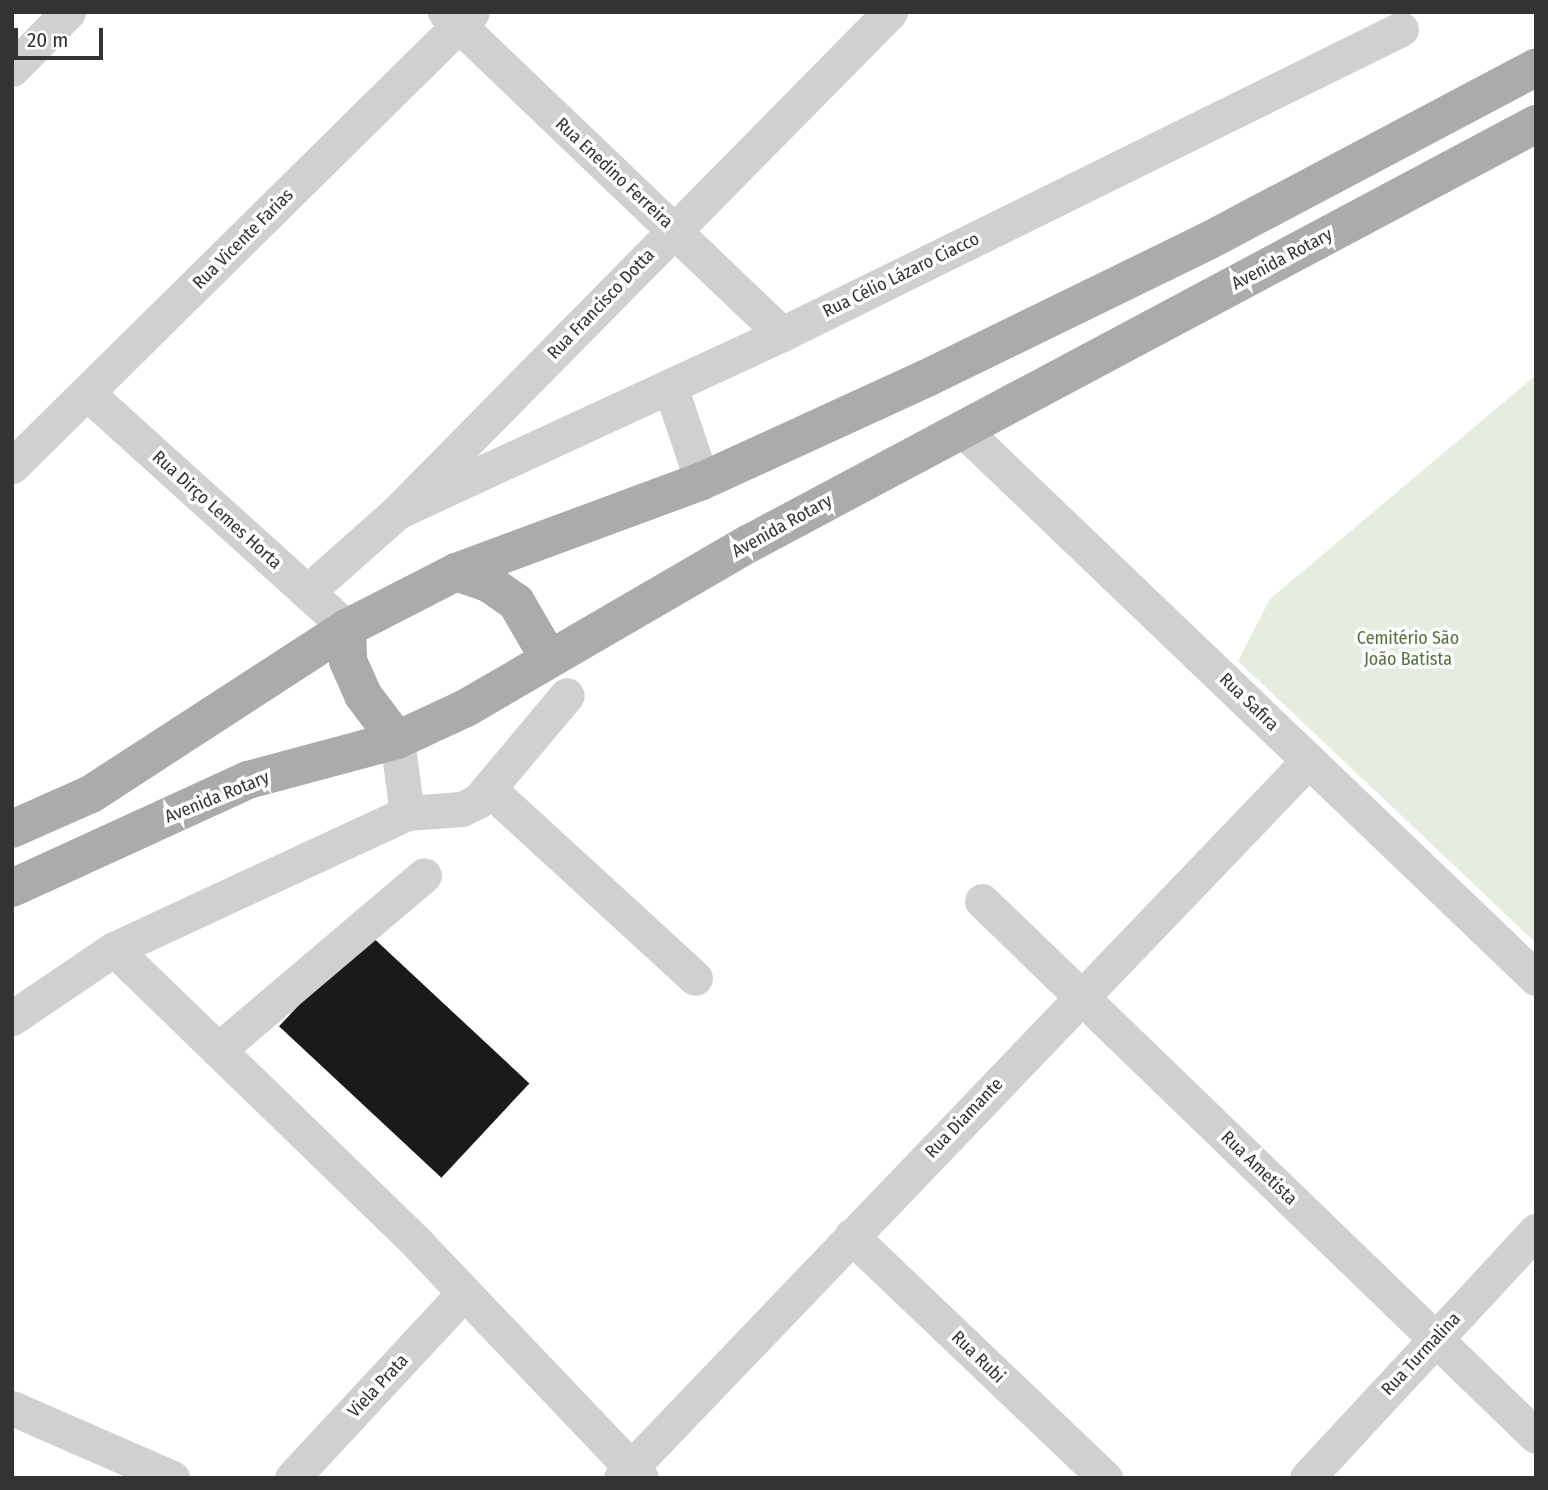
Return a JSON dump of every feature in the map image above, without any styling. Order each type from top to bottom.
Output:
[{"type":"main road","points":[[12,830],[91,794],[347,628],[456,572],[702,481],[925,379],[1208,241],[1474,103],[1536,67]]},
{"type":"main road","points":[[1474,103],[1501,144]]},
{"type":"main road","name":"Avenida Rotary","points":[[12,888],[248,780],[397,740],[466,708],[750,542],[1536,124]]},
{"type":"main road","points":[[456,572],[490,584],[516,602],[549,659]]},
{"type":"main road","points":[[347,628],[348,661],[363,695],[397,740]]},
{"type":"street","points":[[12,69],[68,12]]},
{"type":"street","name":"Rua Francisco Dotta","points":[[307,592],[397,512],[890,12]]},
{"type":"street","name":"Rua Enedino Ferreira","points":[[459,17],[782,334]]},
{"type":"street","name":"Rua Vicente Farias","points":[[12,466],[459,17]]},
{"type":"street","name":"Rua Célio Lázaro Ciacco","points":[[397,512],[782,334],[1401,29]]},
{"type":"street","points":[[670,386],[702,481]]},
{"type":"street","name":"Rua Dirço Lemes Horta","points":[[87,393],[347,628]]},
{"type":"street","name":"Rua Safira","points":[[961,428],[1536,978]]},
{"type":"street","points":[[12,1018],[114,949],[407,813],[462,809],[490,790],[567,695]]},
{"type":"street","points":[[397,740],[407,813]]},
{"type":"street","name":"Rua Diamante","points":[[631,1474],[851,1236],[1309,760]]},
{"type":"street","points":[[490,790],[695,978]]},
{"type":"street","points":[[218,1050],[424,875]]},
{"type":"street","name":"Rua Ametista","points":[[982,901],[1536,1437]]},
{"type":"street","points":[[114,949],[419,1245],[631,1474]]},
{"type":"street","name":"Rua Turmalina","points":[[1307,1478],[1536,1231]]},
{"type":"street","name":"Rua Rubi","points":[[851,1236],[1105,1478]]},
{"type":"street","name":"Viela Prata","points":[[292,1478],[464,1293]]},
{"type":"street","points":[[12,1408],[172,1478]]},
{"type":"green space","name":"Cemitério São João Batista","points":[[1536,375],[1536,943],[1238,661],[1270,599]]},
{"type":"building","points":[[367,932],[529,1083],[441,1178],[279,1026]]}]
